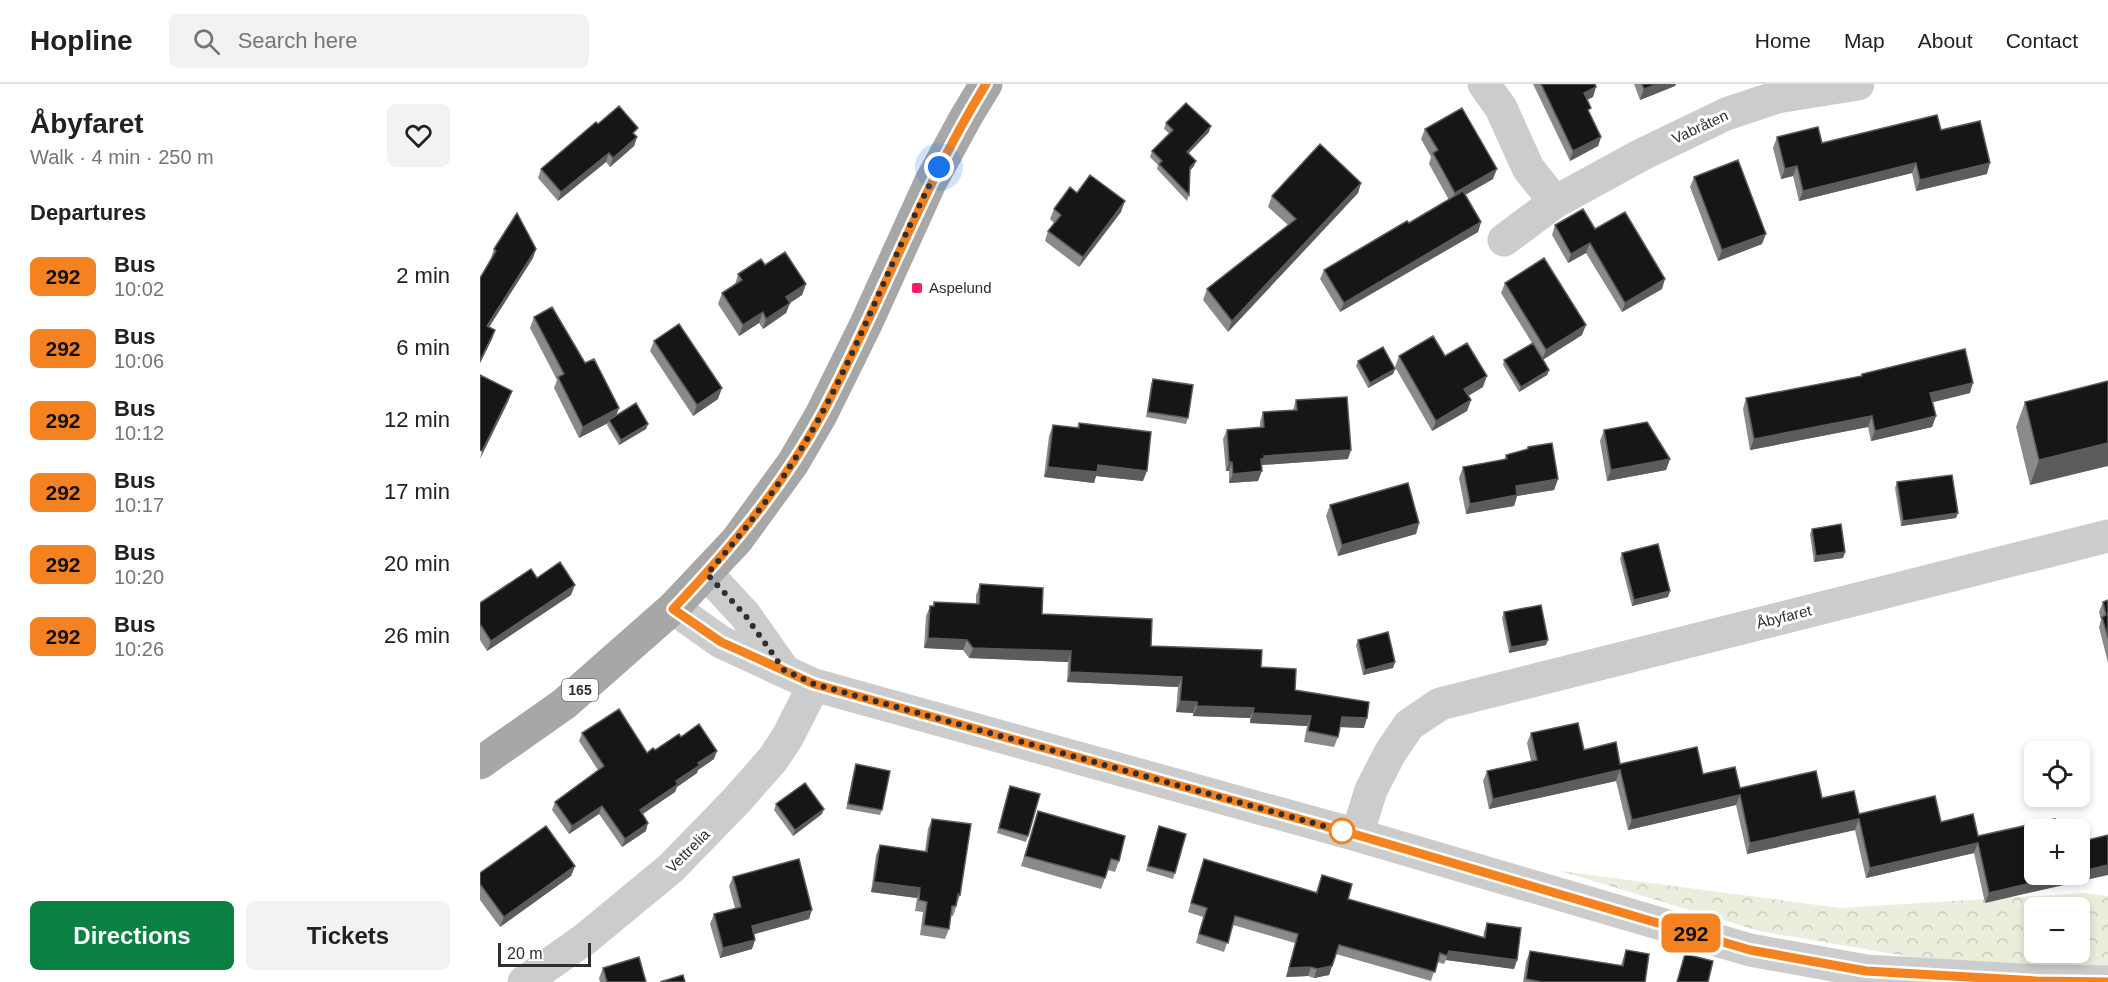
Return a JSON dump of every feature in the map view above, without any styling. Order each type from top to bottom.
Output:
[{"type":"main road","name":"165","points":[[480,763],[564,704],[673,609],[737,540],[793,463],[821,415],[866,324],[930,183],[986,84]]},
{"type":"street","points":[[1485,84],[1501,108],[1528,168],[1555,202]]},
{"type":"street","name":"Vabråten","points":[[1504,240],[1555,202],[1641,155],[1726,114],[1777,97],[1858,84]]},
{"type":"street","name":"Åbyfaret","points":[[1357,835],[1371,790],[1390,753],[1409,725],[1440,704],[2108,536]]},
{"type":"street","points":[[707,574],[745,615],[784,670]]},
{"type":"street","points":[[673,609],[721,642],[814,684],[1357,835],[1750,950],[1866,971],[2036,981],[2108,982]]},
{"type":"street","name":"Vettrelia","points":[[524,982],[585,939],[680,860],[773,759],[787,738],[814,684]]},
{"type":"green space","points":[[1560,871],[1840,908],[2085,893],[2108,896],[2108,966],[1958,965],[1759,931]]},
{"type":"building","points":[[1541,84],[1595,84],[1596,87],[1584,93],[1591,108],[1588,110],[1601,137],[1573,151]]},
{"type":"building","points":[[1642,84],[1658,84],[1644,89]]},
{"type":"building","points":[[1186,103],[1211,126],[1187,152],[1196,161],[1190,167],[1189,195],[1159,164],[1162,161],[1152,151],[1173,130],[1166,123]]},
{"type":"building","points":[[619,106],[638,128],[633,133],[637,137],[613,158],[609,153],[561,192],[541,169],[596,122],[598,124]]},
{"type":"building","points":[[1462,108],[1497,169],[1455,193],[1433,153],[1438,150],[1425,129]]},
{"type":"building","points":[[1937,115],[1941,130],[1980,121],[1990,163],[1920,180],[1916,163],[1803,191],[1797,166],[1785,169],[1777,137],[1818,127],[1822,143]]},
{"type":"building","points":[[1320,144],[1361,183],[1232,321],[1207,289],[1296,219],[1272,196]]},
{"type":"building","points":[[1738,160],[1766,234],[1722,250],[1694,177]]},
{"type":"building","points":[[1090,175],[1125,201],[1083,257],[1048,231],[1061,215],[1054,209],[1070,187],[1077,193]]},
{"type":"building","points":[[1463,191],[1481,222],[1344,303],[1324,270]]},
{"type":"building","points":[[1583,209],[1595,229],[1625,212],[1665,279],[1625,303],[1590,243],[1571,254],[1555,225]]},
{"type":"building","points":[[517,213],[536,249],[487,326],[495,330],[480,361],[480,278],[496,251],[494,249]]},
{"type":"building","points":[[785,252],[806,284],[786,297],[790,303],[766,319],[763,312],[743,325],[722,293],[742,280],[738,274],[761,259],[765,265]]},
{"type":"building","points":[[1544,258],[1586,325],[1546,350],[1505,283]]},
{"type":"building","points":[[552,307],[585,363],[594,359],[619,408],[583,427],[558,377],[564,374],[534,317]]},
{"type":"building","points":[[679,324],[722,388],[697,405],[654,341]]},
{"type":"building","points":[[1433,336],[1445,356],[1467,343],[1487,376],[1464,389],[1471,400],[1436,421],[1399,356]]},
{"type":"building","points":[[1533,343],[1549,370],[1521,387],[1504,360]]},
{"type":"building","points":[[1383,347],[1395,369],[1370,383],[1358,361]]},
{"type":"building","points":[[1965,349],[1973,383],[1930,393],[1936,416],[1875,431],[1872,416],[1754,439],[1746,398],[1862,376],[1862,374]]},
{"type":"building","points":[[480,375],[512,391],[482,451],[480,450]]},
{"type":"building","points":[[1153,379],[1193,385],[1188,418],[1148,412]]},
{"type":"building","points":[[2108,381],[2108,443],[2039,460],[2025,402]]},
{"type":"building","points":[[1347,397],[1351,450],[1264,456],[1264,459],[1261,459],[1262,471],[1233,474],[1232,462],[1229,462],[1227,430],[1264,427],[1263,412],[1297,410],[1296,400]]},
{"type":"building","points":[[636,403],[648,424],[621,440],[609,420]]},
{"type":"building","points":[[1647,422],[1670,459],[1611,470],[1604,430]]},
{"type":"building","points":[[1079,423],[1151,432],[1147,471],[1098,465],[1097,472],[1048,467],[1053,425],[1079,428]]},
{"type":"building","points":[[1552,443],[1558,479],[1516,486],[1517,495],[1470,504],[1463,467],[1507,459],[1506,455],[1528,449],[1528,447]]},
{"type":"building","points":[[1952,475],[1958,513],[1903,521],[1897,482]]},
{"type":"building","points":[[1408,483],[1419,523],[1342,545],[1330,505]]},
{"type":"building","points":[[1841,524],[1845,552],[1816,556],[1812,529]]},
{"type":"building","points":[[1658,544],[1670,591],[1634,600],[1622,553]]},
{"type":"building","points":[[560,562],[575,585],[491,641],[480,624],[480,603],[531,569],[537,578]]},
{"type":"building","points":[[980,584],[1043,588],[1042,614],[1152,619],[1151,646],[1262,650],[1261,667],[1296,669],[1295,690],[1369,702],[1367,718],[1342,717],[1338,737],[1308,731],[1311,716],[1253,713],[1254,708],[1197,706],[1197,702],[1180,701],[1182,677],[1070,672],[1071,651],[973,648],[967,640],[928,638],[930,606],[934,606],[934,602],[979,604]]},
{"type":"building","points":[[2108,600],[2108,638],[2102,617],[2106,615],[2103,602]]},
{"type":"building","points":[[1541,605],[1548,640],[1511,647],[1504,612]]},
{"type":"building","points":[[1388,632],[1395,662],[1365,670],[1358,640]]},
{"type":"building","points":[[619,709],[647,753],[679,734],[681,737],[699,724],[717,751],[676,781],[678,784],[640,810],[648,823],[625,839],[602,806],[572,826],[555,802],[604,766],[582,733]]},
{"type":"building","points":[[1578,723],[1584,750],[1616,742],[1620,764],[1697,747],[1703,774],[1735,767],[1740,788],[1816,771],[1822,798],[1854,791],[1859,814],[1935,796],[1941,822],[1973,814],[1978,836],[2024,826],[2024,885],[1989,893],[1978,843],[1870,868],[1859,819],[1750,843],[1740,795],[1632,820],[1620,770],[1493,799],[1487,771],[1537,760],[1531,733]]},
{"type":"building","points":[[856,764],[890,771],[882,810],[848,804]]},
{"type":"building","points":[[805,783],[824,809],[795,830],[776,804]]},
{"type":"building","points":[[1010,786],[1040,794],[1028,836],[999,828]]},
{"type":"building","points":[[1038,811],[1125,836],[1119,861],[1111,859],[1105,878],[1025,856]]},
{"type":"building","points":[[932,819],[971,824],[960,895],[958,894],[956,906],[952,906],[949,929],[924,925],[927,902],[919,900],[920,888],[874,882],[880,845],[927,852]]},
{"type":"building","points":[[546,826],[575,866],[504,917],[480,884],[480,873]]},
{"type":"building","points":[[1159,826],[1186,834],[1175,873],[1148,866]]},
{"type":"building","points":[[2108,835],[2108,865],[2090,869],[2090,839]]},
{"type":"building","points":[[799,859],[812,910],[752,926],[755,940],[723,948],[714,914],[741,907],[733,877]]},
{"type":"building","points":[[1204,859],[1317,893],[1322,875],[1352,884],[1348,899],[1485,938],[1487,923],[1521,928],[1517,960],[1449,951],[1447,956],[1440,953],[1435,972],[1339,945],[1332,966],[1317,969],[1289,968],[1298,934],[1235,916],[1228,943],[1199,934],[1207,908],[1191,903]]},
{"type":"building","points":[[1626,950],[1649,954],[1645,982],[1542,982],[1526,979],[1530,951],[1623,966]]},
{"type":"building","points":[[1685,954],[1713,961],[1708,982],[1677,982]]},
{"type":"building","points":[[639,957],[646,982],[607,982],[603,968]]},
{"type":"building","points":[[683,975],[685,982],[660,982]]},
{"type":"bus line","name":"292","points":[[986,84],[930,183],[866,324],[821,415],[793,463],[737,540],[673,609],[721,642],[814,684],[855,697],[1357,835],[1750,950],[1866,971],[2036,981],[2108,982]]},
{"type":"place","name":"Aspelund","points":[[917,288]]},
{"type":"route","points":[[939,167],[821,415],[793,463],[737,540],[707,574],[745,615],[784,670],[814,684],[1342,831]]}]
